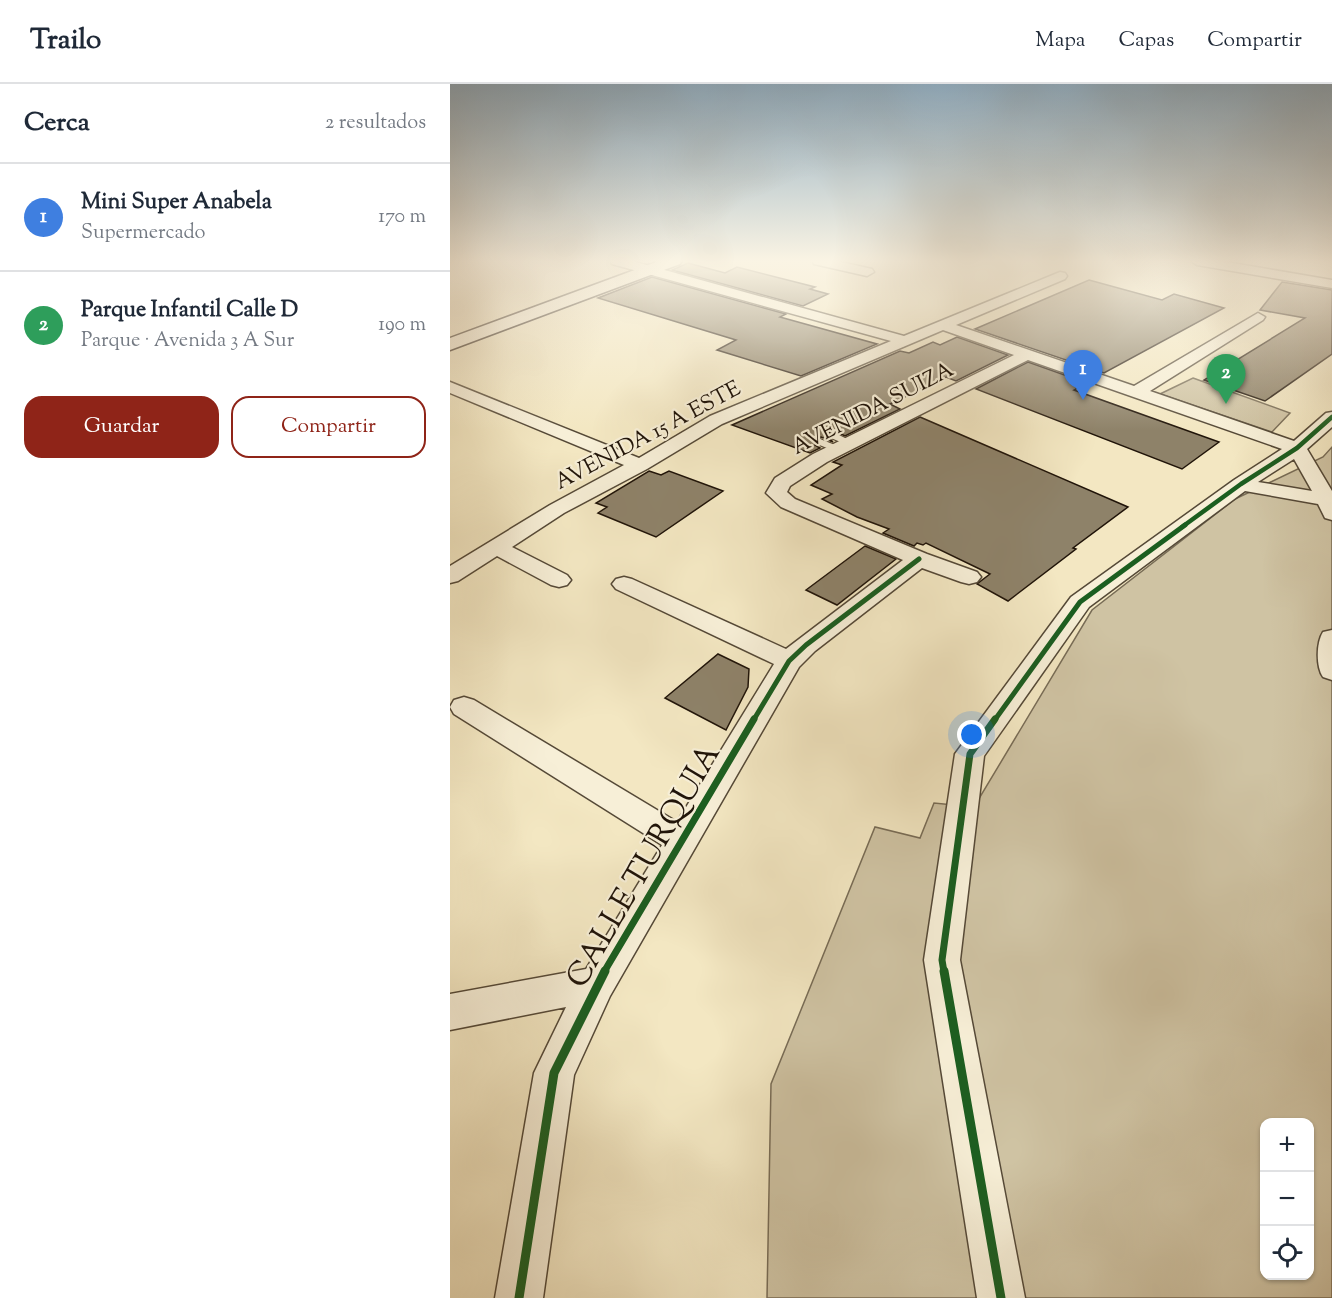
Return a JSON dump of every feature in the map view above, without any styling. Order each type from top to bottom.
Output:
[{"type":"street","points":[[450,344],[522,318]]},
{"type":"street","points":[[823,318],[903,340]]},
{"type":"street","name":"AVENIDA 15 A ESTE","points":[[450,576],[498,548],[556,509],[640,465],[716,420],[961,318]]},
{"type":"street","points":[[1138,391],[1257,318]]},
{"type":"street","points":[[943,325],[1297,448],[1330,504]]},
{"type":"street","name":"AVENIDA SUIZA","points":[[919,559],[788,503],[776,493],[782,482],[840,443],[1028,354]]},
{"type":"street","points":[[450,387],[640,465]]},
{"type":"street","points":[[1001,1298],[942,960],[970,754],[1080,602],[1241,484],[1297,448],[1332,417]]},
{"type":"street","points":[[1241,484],[1330,504]]},
{"type":"street","points":[[498,548],[559,580]]},
{"type":"street","points":[[919,559],[969,577]]},
{"type":"street","name":"CALLE TURQUIA","points":[[519,1298],[554,1073],[597,984],[789,661],[806,645],[919,559]]},
{"type":"street","points":[[624,584],[789,661]]},
{"type":"street","points":[[1332,638],[1332,671]]},
{"type":"street","points":[[464,707],[682,841]]},
{"type":"street","points":[[450,1012],[597,984]]},
{"type":"lane","points":[[820,442],[840,443]]},
{"type":"shaded area","points":[[1193,378],[1290,413],[1272,432],[1160,394]]},
{"type":"shaded area","points":[[1332,447],[1332,1298],[767,1298],[771,1084],[875,827],[920,838],[934,803],[974,807],[1092,610],[1235,499],[1323,457]]},
{"type":"building","points":[[663,318],[782,318],[877,344],[801,376],[717,350],[736,340]]},
{"type":"building","points":[[1001,318],[1206,318],[1104,373],[975,329]]},
{"type":"building","points":[[1303,318],[1332,318],[1332,354],[1265,401],[1204,380],[1305,318]]},
{"type":"building","points":[[957,337],[1008,355],[956,381],[946,377],[890,404],[900,409],[845,436],[837,432],[829,432],[829,438],[833,442],[821,437],[816,438],[815,445],[820,448],[810,453],[732,425],[900,351],[909,353],[933,342],[940,345]]},
{"type":"building","points":[[1028,362],[1087,383],[1074,390],[1219,442],[1182,469],[976,389]]},
{"type":"building","points":[[920,417],[1128,507],[1008,601],[977,584],[990,574],[926,543],[923,545],[917,543],[914,546],[883,533],[889,529],[857,517],[822,499],[832,494],[811,485],[842,465],[833,462]]},
{"type":"building","points":[[649,471],[661,475],[669,471],[723,491],[656,537],[598,513],[607,507],[596,503]]},
{"type":"building","points":[[865,546],[896,559],[837,605],[806,590]]},
{"type":"building","points":[[718,654],[749,669],[748,687],[726,730],[665,698]]},
{"type":"cycle path","points":[[1001,1298],[942,960],[970,754],[1080,602],[1241,484],[1297,448],[1332,417]]},
{"type":"cycle path","points":[[519,1298],[554,1073],[597,984],[789,661],[806,645],[919,559]]},
{"type":"place","name":"Mini Super Anabela","points":[[1083,400]]},
{"type":"place","name":"Parque Infantil Calle D","points":[[1226,404]]}]
